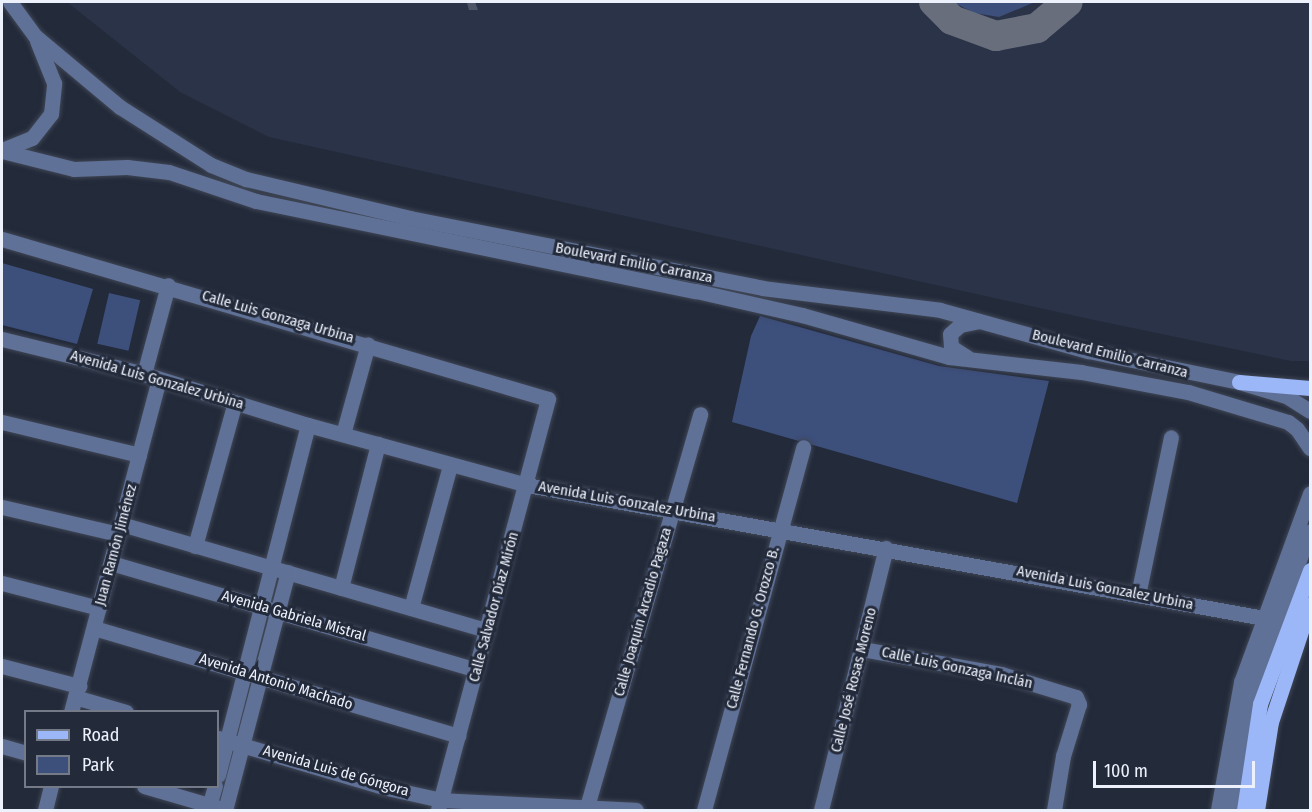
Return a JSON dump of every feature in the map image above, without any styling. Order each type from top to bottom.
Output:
[{"type":"main road","points":[[1239,382],[1311,388]]},
{"type":"main road","points":[[1244,810],[1260,704],[1311,570]]},
{"type":"main road","points":[[1257,810],[1273,713],[1311,604]]},
{"type":"street","name":"Boulevard Emilio Carranza","points":[[10,2],[35,36],[151,130],[211,165],[246,179],[410,218],[762,288],[928,308],[1089,351],[1239,382],[1286,396],[1311,411]]},
{"type":"street","points":[[2,151],[32,138],[51,114],[54,83],[35,36]]},
{"type":"street","name":"Boulevard Emilio Carranza","points":[[2,151],[74,169],[127,167],[169,172],[301,211],[696,291],[802,315],[925,352],[979,362],[1081,372],[1188,392],[1288,422],[1298,429],[1311,448]]},
{"type":"street","name":"Calle Luis Gonzaga Urbina","points":[[2,239],[542,394],[548,403]]},
{"type":"street","name":"Juan Ramón Jiménez","points":[[75,698],[139,455],[168,285]]},
{"type":"street","points":[[979,362],[956,353],[948,342],[950,334],[960,325],[982,321]]},
{"type":"street","name":"Avenida Luis Gonzalez Urbina","points":[[2,339],[152,376],[308,425],[527,485],[781,528],[1138,595],[1271,615]]},
{"type":"street","points":[[343,434],[368,344]]},
{"type":"street","points":[[195,546],[235,402]]},
{"type":"street","name":"Calle Salvador Díaz Mirón","points":[[439,805],[548,403]]},
{"type":"street","name":"Calle Joaquín Arcadio Pagaza","points":[[587,808],[700,414]]},
{"type":"street","points":[[2,422],[139,455]]},
{"type":"street","points":[[219,766],[222,739],[243,673],[308,425]]},
{"type":"street","points":[[1138,595],[1171,436]]},
{"type":"street","points":[[341,588],[378,444]]},
{"type":"street","name":"Calle Fernando G. Orozco B.","points":[[704,810],[804,447]]},
{"type":"street","points":[[411,608],[450,465]]},
{"type":"street","points":[[1231,810],[1252,686],[1271,615],[1311,493]]},
{"type":"street","points":[[2,507],[120,529],[195,546],[488,630]]},
{"type":"street","points":[[1218,810],[1241,681],[1311,531]]},
{"type":"street","name":"Calle José Rosas Moreno","points":[[821,810],[886,548]]},
{"type":"street","name":"Avenida Gabriela Mistral","points":[[111,563],[476,670]]},
{"type":"street","points":[[150,788],[209,808],[225,810],[288,572]]},
{"type":"street","points":[[2,583],[99,608]]},
{"type":"street","name":"Avenida Antonio Machado","points":[[94,628],[458,736]]},
{"type":"street","name":"Calle Luis Gonzaga Inclán","points":[[862,649],[1001,674],[1077,697],[1079,704],[1064,756],[1054,810]]},
{"type":"street","points":[[2,666],[75,698],[122,710]]},
{"type":"street","name":"Avenida Luis de Góngora","points":[[222,739],[439,805],[636,810]]},
{"type":"street","points":[[2,746],[24,752]]},
{"type":"street","points":[[45,810],[50,788]]},
{"type":"street","points":[[209,808],[214,788]]},
{"type":"shaded area","points":[[67,2],[1310,2],[1310,361],[1291,361],[1094,320],[269,137],[180,92]]},
{"type":"green space","points":[[953,2],[1035,2],[999,17],[974,13]]},
{"type":"green space","points":[[2,263],[93,289],[77,344],[2,325]]},
{"type":"green space","points":[[109,293],[140,300],[128,351],[97,344]]},
{"type":"green space","points":[[760,316],[939,366],[1049,381],[1017,503],[732,422],[751,336]]},
{"type":"building","points":[[475,2],[478,10],[469,10],[467,3]]},
{"type":"taxiway","points":[[934,2],[952,20],[996,36],[1037,28],[1068,2]]}]
